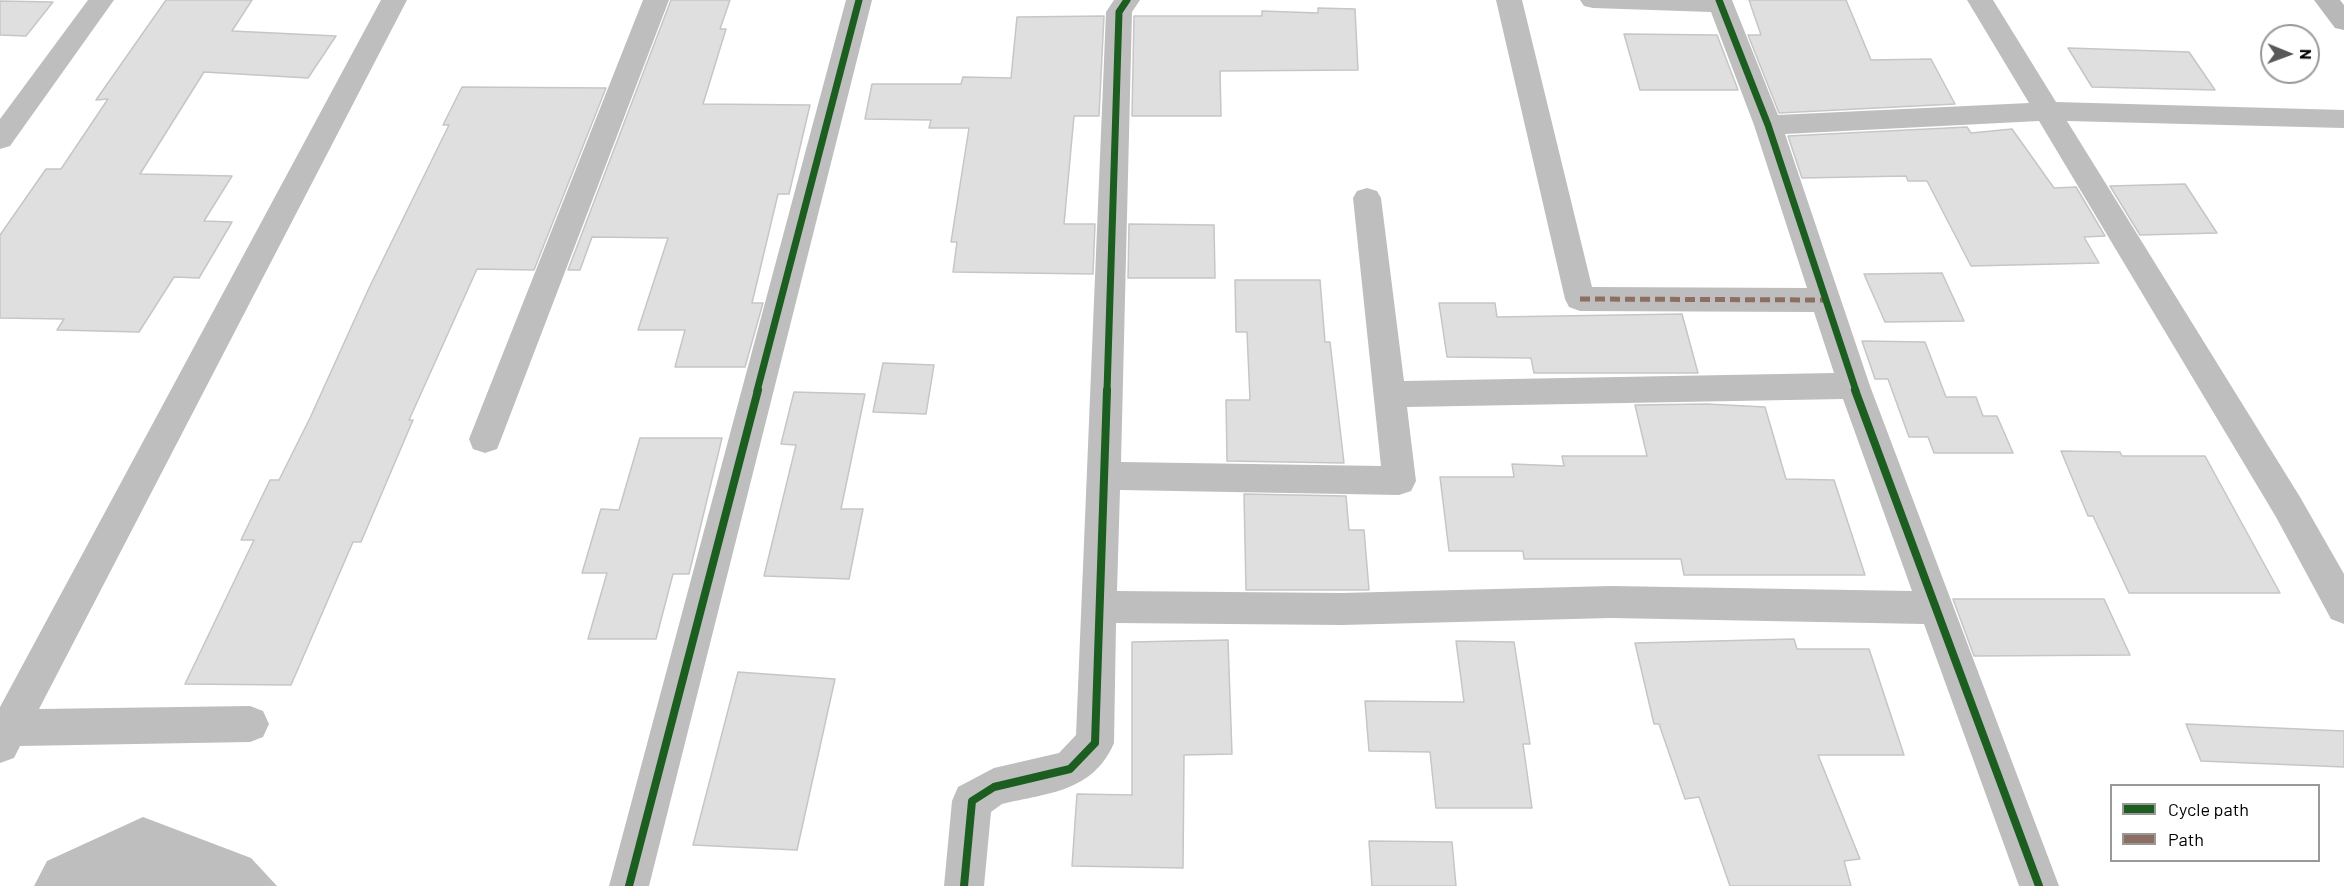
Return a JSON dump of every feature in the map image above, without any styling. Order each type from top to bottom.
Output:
[{"type":"main road","points":[[2327,0],[2344,22]]},
{"type":"street","points":[[0,139],[101,0]]},
{"type":"street","points":[[3,733],[394,0]]},
{"type":"street","points":[[485,439],[656,0]]},
{"type":"street","points":[[630,886],[859,0]]},
{"type":"street","points":[[964,886],[972,801],[994,787],[1070,769],[1095,743],[1102,476],[1117,153],[1119,12],[1127,0]]},
{"type":"street","points":[[1509,0],[1580,299],[1825,300]]},
{"type":"street","points":[[1593,0],[1720,2],[1768,124],[1854,386],[2039,886]]},
{"type":"street","points":[[1980,0],[2045,111],[2288,507],[2344,608]]},
{"type":"street","points":[[1768,124],[2045,111],[2344,119]]},
{"type":"street","points":[[1102,476],[1399,481],[1367,198]]},
{"type":"street","points":[[1389,394],[1854,386]]},
{"type":"street","points":[[1098,607],[1342,609],[1611,602],[1937,608]]},
{"type":"street","points":[[3,733],[250,724]]},
{"type":"shaded area","points":[[143,817],[251,858],[277,886],[34,886],[47,861]]},
{"type":"building","points":[[166,0],[252,0],[232,31],[336,36],[308,78],[204,72],[140,174],[232,176],[204,221],[232,222],[199,278],[174,277],[139,332],[57,330],[64,319],[0,318],[0,235],[46,169],[61,169],[108,99],[96,100]]},
{"type":"building","points":[[671,0],[730,0],[720,29],[726,29],[703,104],[810,105],[789,194],[778,194],[752,303],[763,303],[745,367],[675,367],[685,330],[638,330],[668,238],[592,237],[580,270],[568,270]]},
{"type":"building","points":[[1749,0],[1846,0],[1871,60],[1931,59],[1955,104],[1779,113],[1748,35],[1761,35]]},
{"type":"building","points":[[0,1],[53,2],[26,36],[0,35]]},
{"type":"building","points":[[1318,8],[1355,9],[1358,70],[1220,71],[1221,116],[1132,116],[1134,16],[1262,16],[1262,11],[1318,13]]},
{"type":"building","points":[[1104,16],[1099,116],[1074,116],[1064,224],[1095,224],[1093,274],[953,272],[957,242],[951,242],[969,128],[929,128],[931,120],[865,119],[872,84],[961,84],[963,77],[1011,78],[1017,17]]},
{"type":"building","points":[[1624,34],[1717,35],[1738,90],[1640,90]]},
{"type":"building","points":[[2068,48],[2189,52],[2215,90],[2092,87]]},
{"type":"building","points":[[462,87],[606,88],[534,270],[477,269],[409,420],[413,420],[361,542],[353,542],[291,685],[185,684],[254,540],[241,540],[270,480],[279,480],[310,418],[369,288],[449,125],[443,125]]},
{"type":"building","points":[[1967,127],[1971,133],[2012,129],[2054,188],[2076,187],[2105,236],[2084,237],[2099,263],[1971,266],[1927,181],[1908,181],[1906,176],[1802,178],[1788,136]]},
{"type":"building","points":[[2185,184],[2217,233],[2140,235],[2110,186]]},
{"type":"building","points":[[1129,224],[1214,225],[1215,278],[1128,278]]},
{"type":"building","points":[[1942,273],[1964,321],[1885,322],[1864,274]]},
{"type":"building","points":[[1235,280],[1320,280],[1325,342],[1330,342],[1344,463],[1227,461],[1226,400],[1250,400],[1247,332],[1236,332]]},
{"type":"building","points":[[1439,303],[1495,303],[1497,317],[1682,314],[1698,373],[1534,373],[1531,358],[1447,357]]},
{"type":"building","points":[[1862,341],[1925,342],[1946,397],[1976,397],[1983,416],[1997,416],[2013,453],[1934,453],[1928,437],[1909,437],[1888,379],[1875,379]]},
{"type":"building","points":[[883,363],[934,365],[926,414],[873,412]]},
{"type":"building","points":[[794,392],[865,394],[841,509],[863,509],[849,579],[764,576],[796,445],[781,444]]},
{"type":"building","points":[[1707,404],[1765,407],[1786,479],[1834,480],[1865,575],[1684,575],[1681,559],[1524,559],[1523,551],[1449,551],[1440,477],[1514,477],[1512,464],[1564,466],[1562,456],[1647,456],[1635,405]]},
{"type":"building","points":[[640,438],[722,438],[689,574],[673,574],[656,639],[588,639],[607,573],[582,573],[601,509],[619,510]]},
{"type":"building","points":[[2061,451],[2120,452],[2122,456],[2205,456],[2280,593],[2129,593],[2093,516],[2088,516]]},
{"type":"building","points":[[1244,494],[1346,496],[1349,530],[1364,530],[1369,590],[1246,590]]},
{"type":"building","points":[[1953,599],[2104,599],[2130,655],[1974,656]]},
{"type":"building","points":[[1794,639],[1797,649],[1869,649],[1904,755],[1818,755],[1860,859],[1844,861],[1851,886],[1730,886],[1699,797],[1685,799],[1659,724],[1654,724],[1635,643]]},
{"type":"building","points":[[1228,640],[1232,754],[1184,755],[1183,868],[1072,866],[1077,794],[1132,795],[1132,642]]},
{"type":"building","points":[[1456,641],[1514,642],[1530,744],[1523,744],[1532,808],[1436,808],[1430,752],[1369,751],[1365,701],[1464,702]]},
{"type":"building","points":[[738,672],[835,679],[797,850],[693,845]]},
{"type":"building","points":[[2186,724],[2344,731],[2344,767],[2201,761]]},
{"type":"building","points":[[1369,841],[1452,842],[1456,886],[1372,886]]},
{"type":"marked path","points":[[1580,299],[1825,300]]},
{"type":"cycle path","points":[[629,886],[859,0]]},
{"type":"cycle path","points":[[964,886],[972,801],[994,787],[1070,769],[1095,743],[1119,12],[1127,0]]},
{"type":"cycle path","points":[[1719,0],[1768,125],[1854,386],[2039,886]]}]
